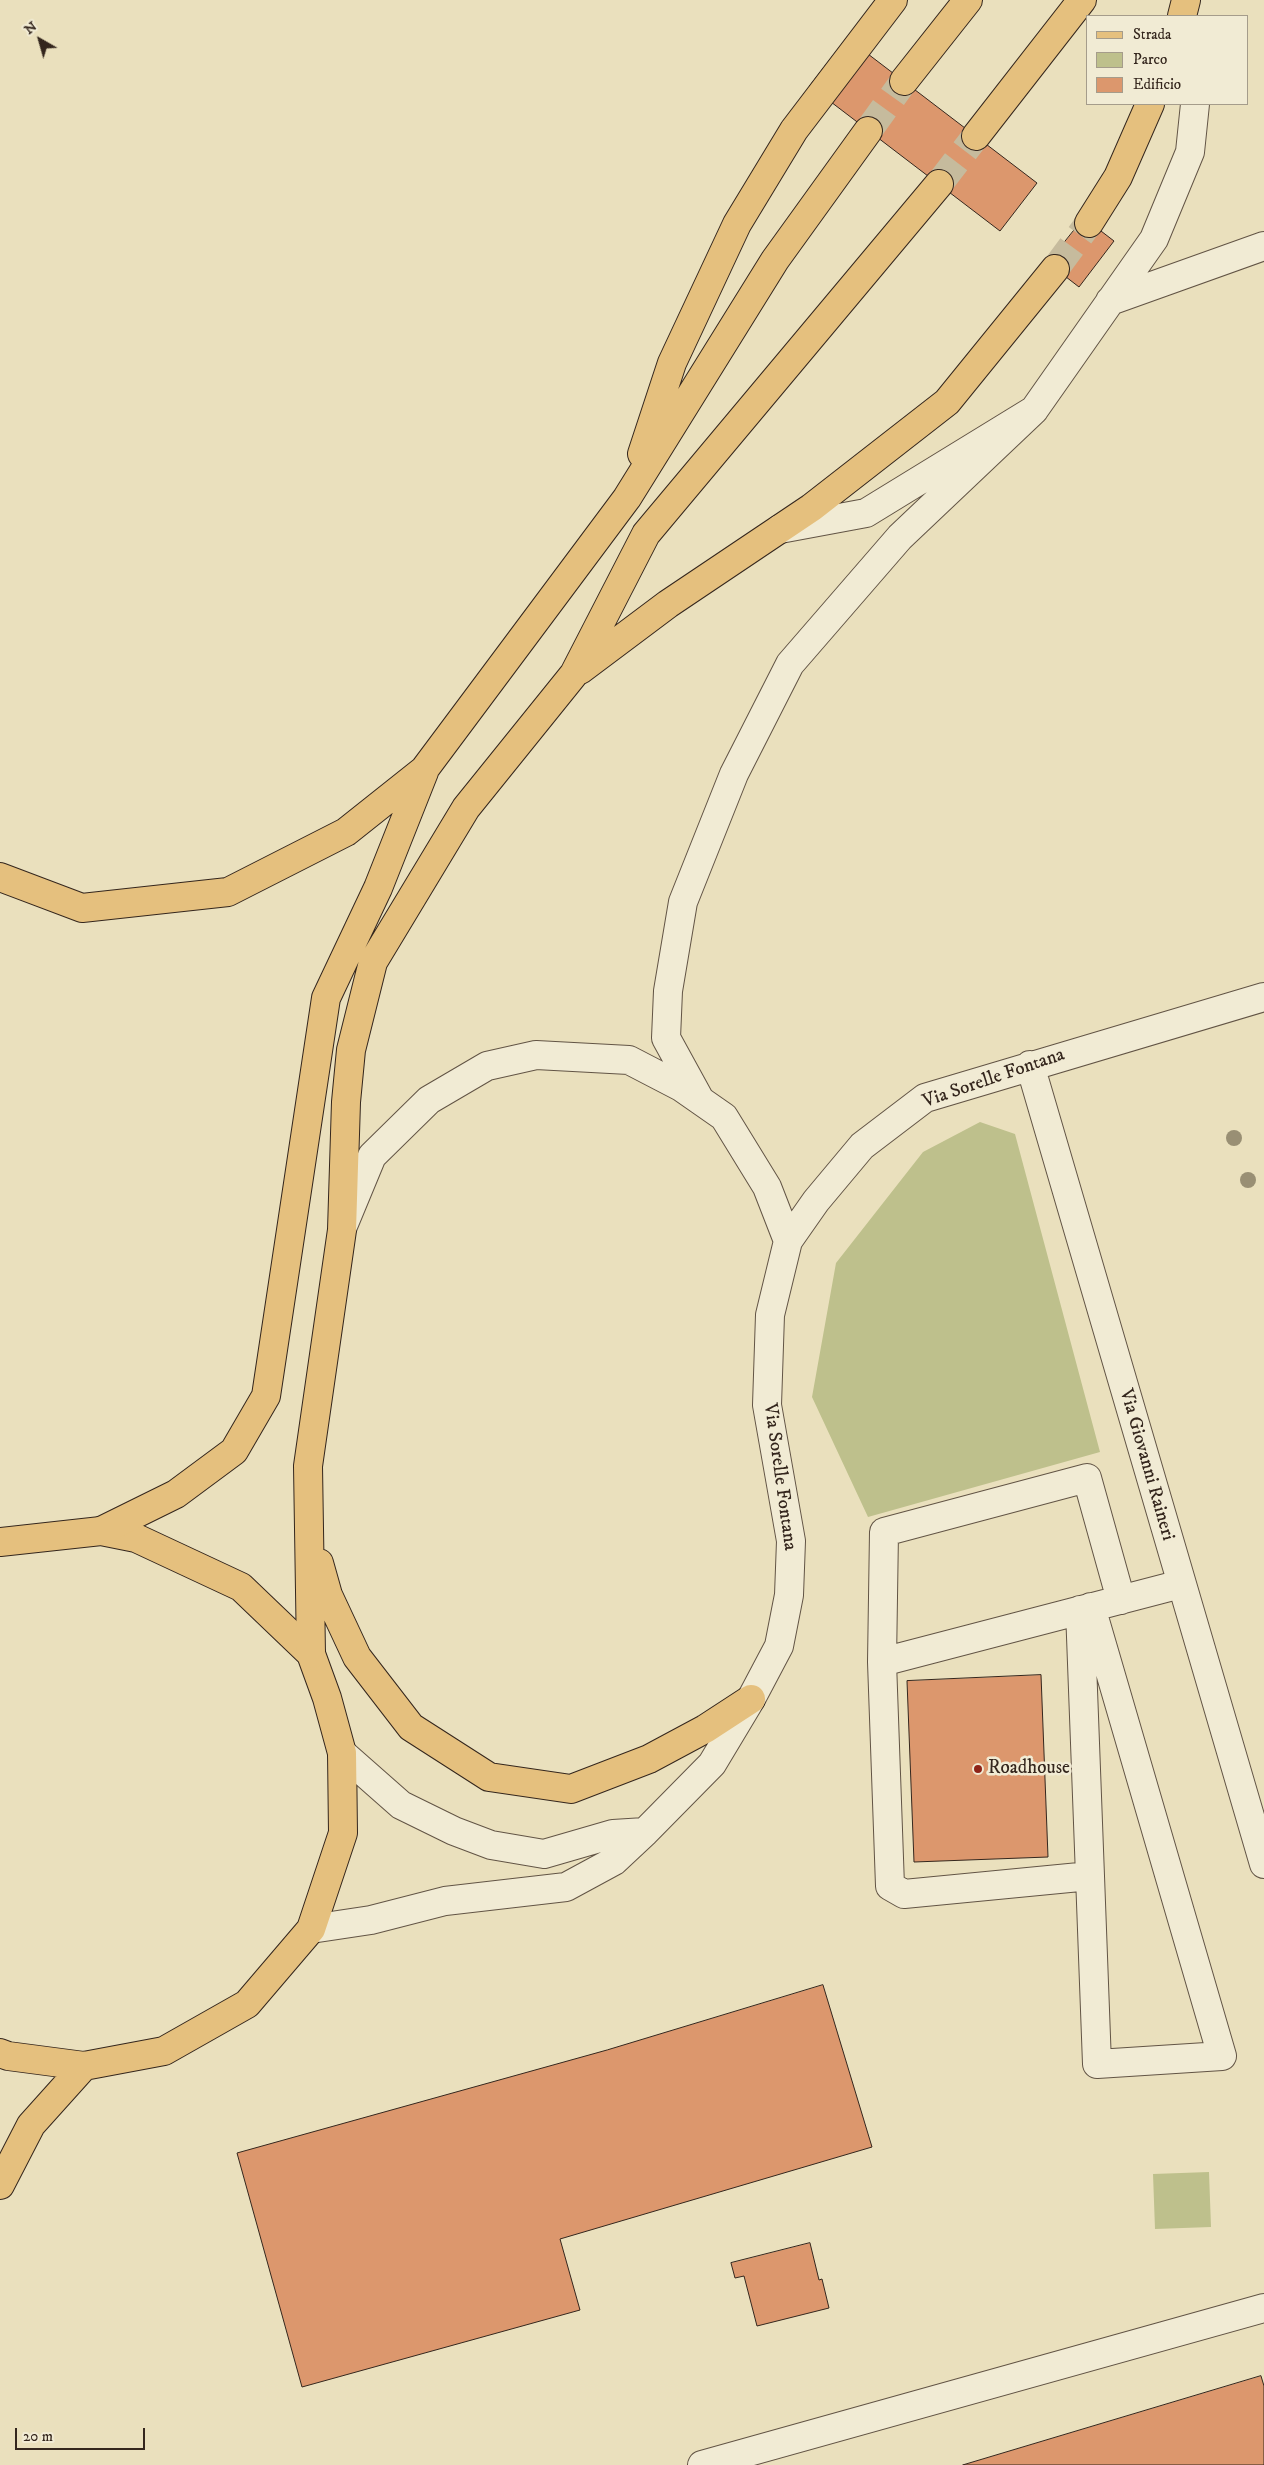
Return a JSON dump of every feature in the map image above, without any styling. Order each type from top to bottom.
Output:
[{"type":"main road","points":[[627,498],[672,363],[737,224],[794,130],[893,0]]},
{"type":"main road","points":[[904,81],[968,0]]},
{"type":"main road","points":[[976,136],[1082,0]]},
{"type":"main road","points":[[1182,15],[1186,0]]},
{"type":"main road","points":[[1089,223],[1118,178],[1150,105]]},
{"type":"main road","points":[[0,877],[82,908],[228,892],[346,832],[424,770],[627,498],[775,260],[868,131]]},
{"type":"main road","points":[[0,2053],[8,2056],[84,2066],[164,2051],[248,2004],[311,1929],[343,1833],[342,1753],[327,1698],[312,1654],[308,1466],[342,1230],[346,1102],[351,1050],[373,962],[466,808],[574,674],[646,534],[939,184]]},
{"type":"main road","points":[[574,674],[668,604],[812,508],[947,402],[1055,269]]},
{"type":"main road","points":[[101,1531],[176,1494],[234,1451],[266,1396],[326,998],[378,888],[424,770]]},
{"type":"main road","points":[[309,1526],[328,1595],[357,1657],[411,1727],[489,1777],[571,1789],[649,1759],[705,1729],[751,1699]]},
{"type":"main road","points":[[0,1542],[101,1531],[136,1538],[241,1587],[312,1654]]},
{"type":"main road","points":[[0,2185],[32,2125],[84,2066]]},
{"type":"street","points":[[700,1100],[666,1038],[668,991],[683,902],[734,774],[790,664],[900,537],[1034,410],[1154,240],[1190,152],[1195,105]]},
{"type":"street","points":[[1110,301],[1264,246]]},
{"type":"street","points":[[780,529],[866,513],[1034,410]]},
{"type":"street","name":"Via Sorelle Fontana","points":[[311,1929],[371,1920],[445,1900],[566,1887],[614,1861],[712,1764],[751,1699],[779,1646],[789,1595],[791,1541],[767,1405],[770,1315],[788,1240],[816,1201],[862,1146],[925,1098],[1030,1065],[1264,997]]},
{"type":"street","points":[[342,1230],[372,1156],[429,1100],[487,1066],[536,1055],[629,1060],[681,1087],[724,1117],[767,1187],[788,1240]]},
{"type":"street","name":"Via Giovanni Raineri","points":[[1030,1065],[1264,1864]]},
{"type":"street","points":[[1090,1876],[904,1894],[890,1886],[882,1662],[884,1532],[1087,1478],[1121,1600]]},
{"type":"street","points":[[882,1662],[1181,1584]]},
{"type":"street","points":[[1086,1608],[1222,2056],[1097,2064],[1090,1876],[1086,1608]]},
{"type":"street","points":[[342,1753],[401,1804],[454,1831],[491,1845],[544,1854],[613,1834],[645,1832]]},
{"type":"street","points":[[702,2465],[1264,2308]]},
{"type":"green space","points":[[980,1122],[1015,1134],[1100,1452],[868,1517],[812,1397],[836,1263],[923,1152]]},
{"type":"green space","points":[[1209,2172],[1211,2227],[1155,2229],[1153,2174]]},
{"type":"building","points":[[847,38],[1037,183],[1000,231],[810,86]]},
{"type":"building","points":[[1084,218],[1114,241],[1079,287],[1048,263]]},
{"type":"building","name":"Roadhouse","points":[[1041,1675],[1048,1857],[914,1862],[907,1681]]},
{"type":"building","points":[[823,1985],[872,2147],[560,2239],[580,2310],[302,2387],[237,2153],[607,2050]]},
{"type":"building","points":[[810,2243],[819,2280],[822,2279],[829,2308],[757,2326],[744,2276],[735,2278],[731,2263]]},
{"type":"building","points":[[1261,2376],[1264,2386],[1264,2465],[963,2465]]},
{"type":"tunnel","points":[[868,131],[904,81]]},
{"type":"tunnel","points":[[939,184],[976,136]]},
{"type":"tunnel","points":[[1055,269],[1089,223]]},
{"type":"place","name":"Roadhouse","points":[[978,1769]]}]
